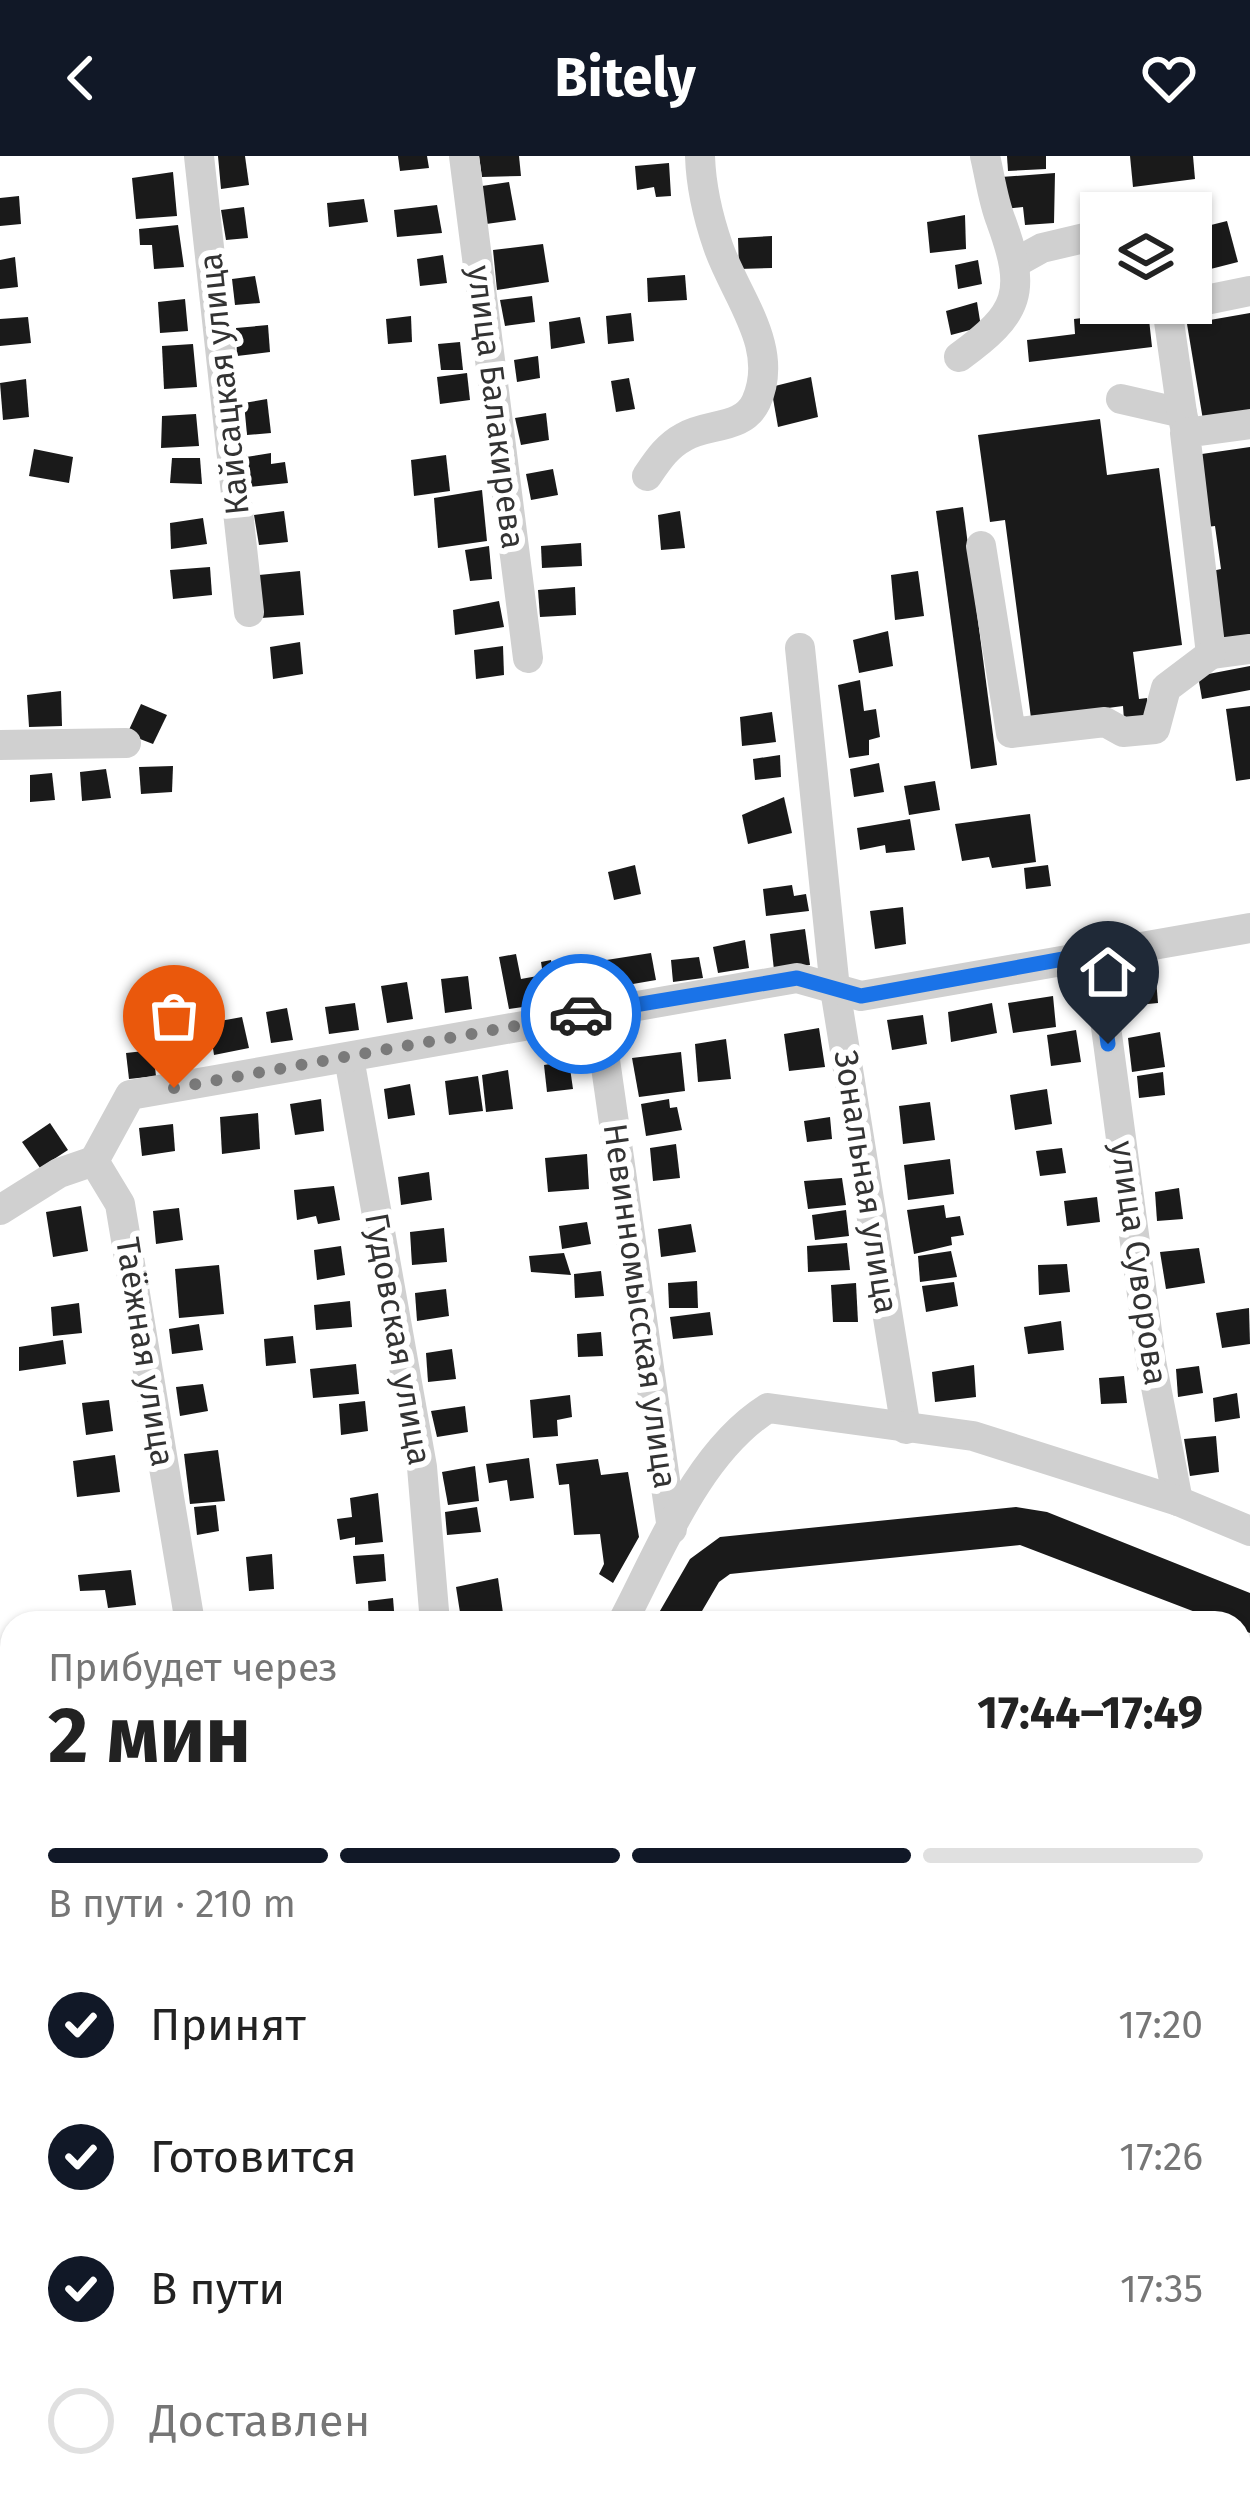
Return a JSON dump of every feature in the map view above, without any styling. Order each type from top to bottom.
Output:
[{"type":"street","name":"Кайсацкая улица","points":[[199,156],[249,612]]},
{"type":"street","name":"улица Балакирева","points":[[464,156],[528,658]]},
{"type":"street","points":[[647,476],[664,450],[687,434],[741,420],[756,403],[764,365],[759,334],[719,249],[701,184],[700,156]]},
{"type":"street","points":[[958,357],[992,333],[1012,307],[1016,263],[985,156]]},
{"type":"street","points":[[1016,263],[1042,248],[1080,238]]},
{"type":"street","points":[[1212,299],[1250,291]]},
{"type":"street","points":[[1169,324],[1211,654]]},
{"type":"street","points":[[1121,399],[1184,423],[1250,424]]},
{"type":"street","points":[[980,546],[1011,734],[1105,722],[1123,732],[1155,729],[1166,688],[1211,654],[1250,649]]},
{"type":"street","name":"Зональная улица","points":[[800,648],[835,988],[906,1429]]},
{"type":"street","points":[[0,745],[126,743]]},
{"type":"street","points":[[0,1210],[58,1173],[94,1161],[130,1095],[797,978],[861,996],[1250,928]]},
{"type":"street","name":"улица Суворова","points":[[1096,953],[1151,1361],[1178,1501]]},
{"type":"street","name":"Невинномысская улица","points":[[598,1010],[671,1529]]},
{"type":"street","name":"Гудовская улица","points":[[349,1058],[422,1467],[434,1611]]},
{"type":"street","name":"Таёжная улица","points":[[94,1161],[120,1204],[188,1611]]},
{"type":"street","points":[[628,1611],[671,1529],[736,1428],[768,1408],[973,1436],[1178,1501],[1250,1532]]},
{"type":"building","points":[[218,156],[245,156],[249,185],[221,189]]},
{"type":"building","points":[[398,156],[427,156],[429,168],[400,171]]},
{"type":"building","points":[[479,156],[519,156],[521,176],[482,177]]},
{"type":"building","points":[[1007,156],[1046,156],[1046,169],[1008,171]]},
{"type":"building","points":[[1130,156],[1193,156],[1195,179],[1133,187]]},
{"type":"building","points":[[669,163],[671,196],[656,197],[654,187],[637,190],[635,166]]},
{"type":"building","points":[[173,172],[177,216],[136,219],[132,178]]},
{"type":"building","points":[[1055,173],[1054,223],[1025,225],[1023,207],[1004,209],[1001,177]]},
{"type":"building","points":[[509,182],[516,220],[486,224],[482,186]]},
{"type":"building","points":[[19,196],[21,224],[0,226],[0,198]]},
{"type":"building","points":[[364,199],[368,222],[329,227],[327,203]]},
{"type":"building","points":[[437,205],[442,233],[397,237],[394,210]]},
{"type":"building","points":[[244,207],[248,238],[226,240],[221,210]]},
{"type":"building","points":[[965,215],[966,249],[930,253],[927,222]]},
{"type":"building","points":[[1227,221],[1238,262],[1212,269],[1212,225]]},
{"type":"building","points":[[178,225],[184,267],[154,269],[152,245],[140,245],[139,229]]},
{"type":"building","points":[[772,236],[772,268],[739,269],[738,238]]},
{"type":"building","points":[[543,244],[549,282],[497,290],[493,250]]},
{"type":"building","points":[[443,255],[447,283],[420,286],[417,259]]},
{"type":"building","points":[[15,257],[18,287],[0,289],[0,260]]},
{"type":"building","points":[[978,260],[982,284],[958,289],[955,265]]},
{"type":"building","points":[[685,275],[687,300],[648,302],[647,278]]},
{"type":"building","points":[[255,276],[260,303],[235,305],[232,279]]},
{"type":"building","points":[[532,296],[535,322],[505,326],[500,300]]},
{"type":"building","points":[[185,299],[188,331],[160,333],[158,302]]},
{"type":"building","points":[[977,302],[981,327],[951,335],[946,311]]},
{"type":"building","points":[[631,313],[634,341],[608,344],[606,316]]},
{"type":"building","points":[[1250,313],[1250,412],[1203,420],[1187,324],[1212,324],[1212,320]]},
{"type":"building","points":[[411,316],[412,342],[388,344],[386,319]]},
{"type":"building","points":[[28,317],[31,343],[0,346],[0,319]]},
{"type":"building","points":[[580,317],[585,343],[551,349],[549,322]]},
{"type":"building","points":[[1080,318],[1080,324],[1150,324],[1152,347],[1029,362],[1027,340],[1075,334],[1074,319]]},
{"type":"building","points":[[268,325],[270,352],[237,356],[236,328]]},
{"type":"building","points":[[460,342],[463,370],[441,370],[438,344]]},
{"type":"building","points":[[193,344],[197,387],[164,389],[162,346]]},
{"type":"building","points":[[538,356],[540,378],[517,382],[514,360]]},
{"type":"building","points":[[467,373],[470,400],[440,404],[437,377]]},
{"type":"building","points":[[811,377],[818,417],[778,427],[771,387]]},
{"type":"building","points":[[629,378],[635,409],[616,412],[611,381]]},
{"type":"building","points":[[26,379],[29,417],[3,420],[0,383]]},
{"type":"building","points":[[267,399],[271,433],[247,435],[244,403]]},
{"type":"building","points":[[546,413],[549,440],[521,445],[515,418]]},
{"type":"building","points":[[196,414],[199,446],[161,448],[162,416]]},
{"type":"building","points":[[1100,419],[1107,475],[1159,468],[1182,645],[1133,652],[1139,699],[1147,698],[1150,717],[1124,720],[1123,706],[1031,718],[1005,520],[990,522],[978,435]]},
{"type":"building","points":[[1250,447],[1250,640],[1223,644],[1212,571],[1221,569],[1215,526],[1206,527],[1195,455]]},
{"type":"building","points":[[34,449],[73,457],[69,483],[29,476]]},
{"type":"building","points":[[271,453],[271,464],[285,462],[288,483],[250,487],[246,457]]},
{"type":"building","points":[[446,455],[450,491],[414,496],[411,460]]},
{"type":"building","points":[[172,458],[200,458],[202,484],[170,483]]},
{"type":"building","points":[[553,469],[558,495],[531,500],[526,474]]},
{"type":"building","points":[[482,490],[487,541],[438,548],[434,498]]},
{"type":"building","points":[[963,507],[997,765],[971,769],[936,511]]},
{"type":"building","points":[[284,511],[288,542],[259,545],[254,515]]},
{"type":"building","points":[[680,511],[685,548],[661,550],[658,515]]},
{"type":"building","points":[[203,518],[207,544],[171,549],[170,523]]},
{"type":"building","points":[[581,543],[582,566],[542,568],[541,546]]},
{"type":"building","points":[[489,546],[492,579],[470,581],[465,550]]},
{"type":"building","points":[[210,567],[212,595],[173,599],[170,570]]},
{"type":"building","points":[[300,571],[304,615],[261,618],[259,575]]},
{"type":"building","points":[[918,571],[924,616],[895,620],[891,575]]},
{"type":"building","points":[[575,587],[576,615],[540,617],[538,590]]},
{"type":"building","points":[[499,601],[504,627],[455,635],[453,610]]},
{"type":"building","points":[[888,631],[893,666],[859,673],[853,640]]},
{"type":"building","points":[[300,642],[303,674],[273,679],[270,647]]},
{"type":"building","points":[[503,646],[504,675],[476,679],[474,650]]},
{"type":"building","points":[[1250,666],[1250,690],[1202,699],[1198,676]]},
{"type":"building","points":[[860,680],[864,711],[876,709],[880,737],[869,740],[869,755],[849,758],[838,685]]},
{"type":"building","points":[[61,691],[62,726],[29,727],[27,695]]},
{"type":"building","points":[[141,704],[167,715],[153,744],[127,734]]},
{"type":"building","points":[[1250,706],[1250,779],[1236,781],[1226,709]]},
{"type":"building","points":[[772,712],[776,742],[742,746],[740,717]]},
{"type":"building","points":[[780,755],[781,777],[755,780],[753,759]]},
{"type":"building","points":[[879,763],[884,792],[854,797],[850,769]]},
{"type":"building","points":[[173,766],[172,792],[141,794],[139,767]]},
{"type":"building","points":[[106,769],[111,798],[82,801],[80,772]]},
{"type":"building","points":[[52,773],[55,800],[30,802],[30,775]]},
{"type":"building","points":[[935,781],[940,810],[909,815],[904,786]]},
{"type":"building","points":[[784,797],[792,833],[748,844],[742,815]]},
{"type":"building","points":[[1030,814],[1036,862],[992,868],[989,857],[962,861],[955,824]]},
{"type":"building","points":[[910,819],[915,850],[886,853],[885,845],[860,850],[857,828]]},
{"type":"building","points":[[635,865],[641,894],[614,900],[608,872]]},
{"type":"building","points":[[1048,865],[1051,886],[1026,889],[1024,868]]},
{"type":"building","points":[[792,885],[794,896],[806,894],[809,911],[766,916],[763,889]]},
{"type":"building","points":[[903,907],[906,944],[875,949],[870,911]]},
{"type":"building","points":[[805,929],[810,965],[774,970],[770,934]]},
{"type":"building","points":[[745,940],[749,968],[718,973],[713,947]]},
{"type":"building","points":[[651,953],[656,980],[604,989],[600,961]]},
{"type":"building","points":[[516,954],[521,979],[543,975],[541,962],[551,960],[558,1002],[509,1009],[499,957]]},
{"type":"building","points":[[699,957],[703,978],[673,982],[671,960]]},
{"type":"building","points":[[576,960],[577,970],[594,967],[599,995],[562,1000],[559,964]]},
{"type":"building","points":[[468,976],[472,1009],[445,1013],[441,979]]},
{"type":"building","points":[[1156,979],[1158,1003],[1127,1006],[1124,982]]},
{"type":"building","points":[[407,982],[413,1019],[387,1023],[381,986]]},
{"type":"building","points":[[1053,996],[1056,1027],[1013,1033],[1008,1003]]},
{"type":"building","points":[[355,1003],[359,1030],[329,1034],[325,1007]]},
{"type":"building","points":[[992,1003],[997,1033],[951,1042],[948,1012]]},
{"type":"building","points":[[287,1008],[293,1040],[271,1043],[266,1012]]},
{"type":"building","points":[[923,1015],[927,1044],[892,1050],[887,1020]]},
{"type":"building","points":[[242,1017],[249,1048],[214,1055],[209,1023]]},
{"type":"building","points":[[819,1028],[825,1067],[789,1071],[784,1034]]},
{"type":"building","points":[[1076,1030],[1081,1062],[1051,1066],[1047,1035]]},
{"type":"building","points":[[1160,1032],[1165,1067],[1132,1072],[1128,1038]]},
{"type":"building","points":[[726,1039],[731,1079],[698,1082],[695,1044]]},
{"type":"building","points":[[162,1040],[187,1041],[185,1064],[161,1065]]},
{"type":"building","points":[[153,1050],[156,1076],[129,1079],[126,1053]]},
{"type":"building","points":[[681,1052],[685,1091],[639,1097],[632,1058]]},
{"type":"building","points":[[569,1061],[573,1089],[547,1092],[544,1065]]},
{"type":"building","points":[[508,1070],[513,1109],[486,1112],[482,1075]]},
{"type":"building","points":[[1163,1072],[1165,1095],[1139,1098],[1137,1076]]},
{"type":"building","points":[[478,1076],[483,1111],[449,1115],[445,1081]]},
{"type":"building","points":[[410,1084],[415,1115],[388,1119],[384,1089]]},
{"type":"building","points":[[1047,1089],[1052,1124],[1015,1130],[1010,1095]]},
{"type":"building","points":[[321,1099],[324,1131],[295,1135],[290,1104]]},
{"type":"building","points":[[669,1099],[670,1108],[677,1107],[682,1130],[646,1136],[641,1104]]},
{"type":"building","points":[[930,1102],[935,1140],[903,1144],[899,1106]]},
{"type":"building","points":[[258,1113],[260,1149],[222,1154],[220,1117]]},
{"type":"building","points":[[830,1117],[832,1139],[807,1142],[804,1121]]},
{"type":"building","points":[[50,1123],[68,1150],[40,1168],[22,1142]]},
{"type":"building","points":[[173,1124],[175,1151],[142,1156],[139,1128]]},
{"type":"building","points":[[676,1144],[680,1178],[653,1181],[650,1148]]},
{"type":"building","points":[[1062,1148],[1066,1173],[1040,1176],[1036,1151]]},
{"type":"building","points":[[587,1154],[589,1189],[548,1192],[545,1158]]},
{"type":"building","points":[[950,1159],[954,1194],[908,1200],[904,1165]]},
{"type":"building","points":[[429,1172],[432,1200],[401,1205],[398,1177]]},
{"type":"building","points":[[842,1178],[846,1205],[808,1209],[804,1181]]},
{"type":"building","points":[[334,1186],[340,1220],[318,1224],[316,1216],[297,1220],[294,1190]]},
{"type":"building","points":[[1179,1188],[1183,1219],[1157,1221],[1155,1192]]},
{"type":"building","points":[[1097,1197],[1100,1222],[1067,1226],[1064,1201]]},
{"type":"building","points":[[944,1205],[946,1218],[960,1216],[964,1235],[951,1237],[952,1245],[914,1254],[907,1210]]},
{"type":"building","points":[[81,1206],[88,1251],[53,1257],[46,1212]]},
{"type":"building","points":[[179,1208],[183,1240],[156,1244],[153,1211]]},
{"type":"building","points":[[846,1210],[849,1236],[815,1240],[812,1215]]},
{"type":"building","points":[[587,1222],[591,1244],[562,1249],[559,1226]]},
{"type":"building","points":[[691,1224],[696,1252],[661,1257],[658,1229]]},
{"type":"building","points":[[444,1228],[447,1262],[412,1265],[410,1232]]},
{"type":"building","points":[[847,1243],[850,1270],[808,1272],[807,1246]]},
{"type":"building","points":[[341,1246],[345,1275],[317,1280],[314,1250]]},
{"type":"building","points":[[1199,1248],[1205,1283],[1166,1289],[1160,1252]]},
{"type":"building","points":[[951,1251],[957,1277],[920,1282],[918,1256]]},
{"type":"building","points":[[564,1253],[571,1275],[531,1272],[529,1256]]},
{"type":"building","points":[[1067,1264],[1070,1292],[1039,1295],[1038,1265]]},
{"type":"building","points":[[219,1265],[224,1314],[179,1318],[175,1269]]},
{"type":"building","points":[[601,1271],[604,1296],[575,1298],[574,1274]]},
{"type":"building","points":[[697,1281],[698,1308],[669,1308],[668,1283]]},
{"type":"building","points":[[954,1282],[958,1306],[926,1312],[922,1286]]},
{"type":"building","points":[[856,1283],[858,1322],[833,1322],[831,1285]]},
{"type":"building","points":[[446,1289],[449,1316],[417,1321],[415,1293]]},
{"type":"building","points":[[350,1301],[352,1327],[316,1330],[314,1305]]},
{"type":"building","points":[[79,1303],[82,1333],[53,1336],[51,1307]]},
{"type":"building","points":[[1249,1308],[1250,1344],[1222,1348],[1216,1313]]},
{"type":"building","points":[[710,1312],[713,1335],[673,1339],[670,1317]]},
{"type":"building","points":[[1061,1321],[1064,1350],[1028,1354],[1024,1327]]},
{"type":"building","points":[[199,1324],[203,1350],[172,1354],[169,1329]]},
{"type":"building","points":[[601,1332],[603,1356],[578,1357],[577,1334]]},
{"type":"building","points":[[293,1336],[296,1363],[266,1366],[264,1339]]},
{"type":"building","points":[[63,1340],[66,1364],[19,1371],[19,1347]]},
{"type":"building","points":[[452,1349],[456,1379],[428,1382],[426,1353]]},
{"type":"building","points":[[356,1364],[359,1394],[313,1398],[310,1369]]},
{"type":"building","points":[[974,1365],[976,1397],[935,1402],[932,1372]]},
{"type":"building","points":[[1199,1366],[1203,1393],[1178,1397],[1176,1369]]},
{"type":"building","points":[[1124,1376],[1127,1403],[1101,1404],[1099,1378]]},
{"type":"building","points":[[203,1384],[208,1411],[180,1416],[176,1387]]},
{"type":"building","points":[[1237,1393],[1240,1418],[1215,1422],[1213,1398]]},
{"type":"building","points":[[570,1395],[572,1417],[557,1420],[558,1436],[533,1438],[530,1400]]},
{"type":"building","points":[[109,1400],[113,1431],[86,1435],[82,1403]]},
{"type":"building","points":[[365,1401],[368,1431],[341,1435],[339,1404]]},
{"type":"building","points":[[465,1406],[468,1432],[437,1437],[431,1411]]},
{"type":"building","points":[[1216,1436],[1219,1472],[1190,1476],[1184,1439]]},
{"type":"building","points":[[218,1450],[225,1501],[190,1504],[184,1454]]},
{"type":"building","points":[[115,1455],[120,1492],[77,1497],[73,1461]]},
{"type":"building","points":[[529,1458],[534,1498],[510,1501],[507,1480],[489,1483],[486,1464]]},
{"type":"building","points":[[598,1459],[601,1475],[628,1472],[639,1537],[613,1583],[599,1574],[604,1564],[600,1534],[574,1535],[569,1484],[559,1485],[556,1464]]},
{"type":"building","points":[[475,1466],[479,1501],[448,1505],[442,1472]]},
{"type":"building","points":[[378,1493],[383,1542],[355,1545],[355,1537],[340,1540],[337,1519],[352,1517],[350,1498]]},
{"type":"building","points":[[216,1505],[219,1531],[197,1535],[194,1507]]},
{"type":"building","points":[[477,1507],[481,1532],[447,1535],[445,1512]]},
{"type":"building","points":[[1016,1507],[1047,1512],[1250,1593],[1250,1611],[1193,1611],[1020,1545],[730,1574],[719,1582],[702,1611],[660,1611],[690,1559],[720,1537]]},
{"type":"building","points":[[272,1554],[274,1589],[249,1591],[246,1557]]},
{"type":"building","points":[[384,1554],[386,1581],[356,1584],[353,1556]]},
{"type":"building","points":[[131,1570],[136,1605],[108,1608],[105,1590],[80,1591],[78,1575]]},
{"type":"building","points":[[498,1578],[503,1611],[460,1611],[456,1587]]},
{"type":"building","points":[[393,1598],[394,1611],[368,1611],[368,1601]]},
{"type":"way so far","points":[[174,1088],[581,1014]]},
{"type":"route","points":[[581,1014],[797,978],[861,996],[1096,953],[1108,1044]]}]
